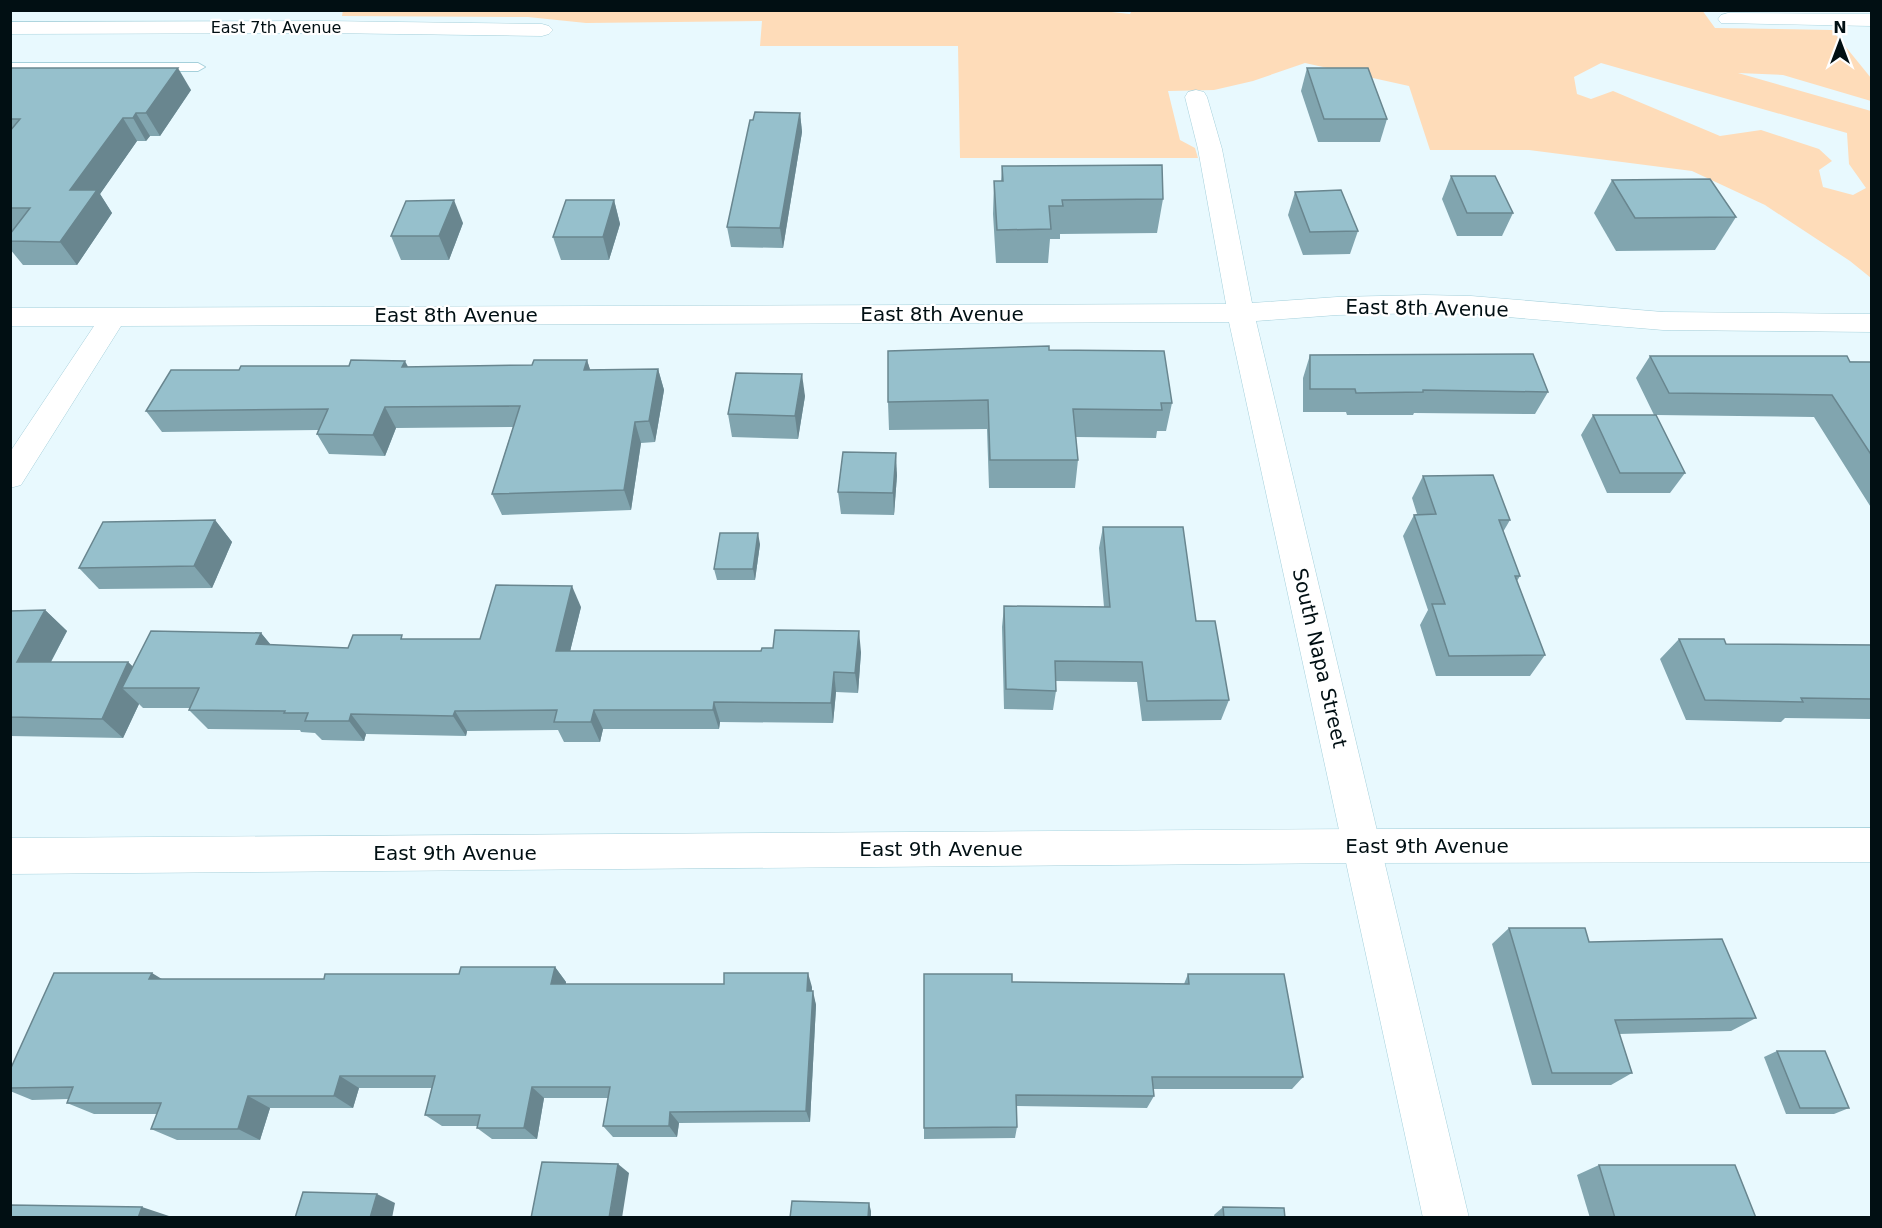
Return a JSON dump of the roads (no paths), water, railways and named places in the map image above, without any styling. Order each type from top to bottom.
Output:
[{"type":"street","points":[[1728,19],[1872,20]]},
{"type":"street","name":"East 7th Avenue","points":[[10,28],[324,27],[542,30]]},
{"type":"street","name":"South Napa Street","points":[[1196,97],[1210,149],[1241,313],[1446,1218]]},
{"type":"street","name":"East 8th Avenue","points":[[10,317],[1241,313],[1337,306],[1424,304],[1471,305],[1663,321],[1872,322]]},
{"type":"street","points":[[10,477],[114,316]]},
{"type":"street","name":"East 9th Avenue","points":[[10,856],[1363,846],[1872,845]]},
{"type":"lane","points":[[10,67],[198,67]]}]
